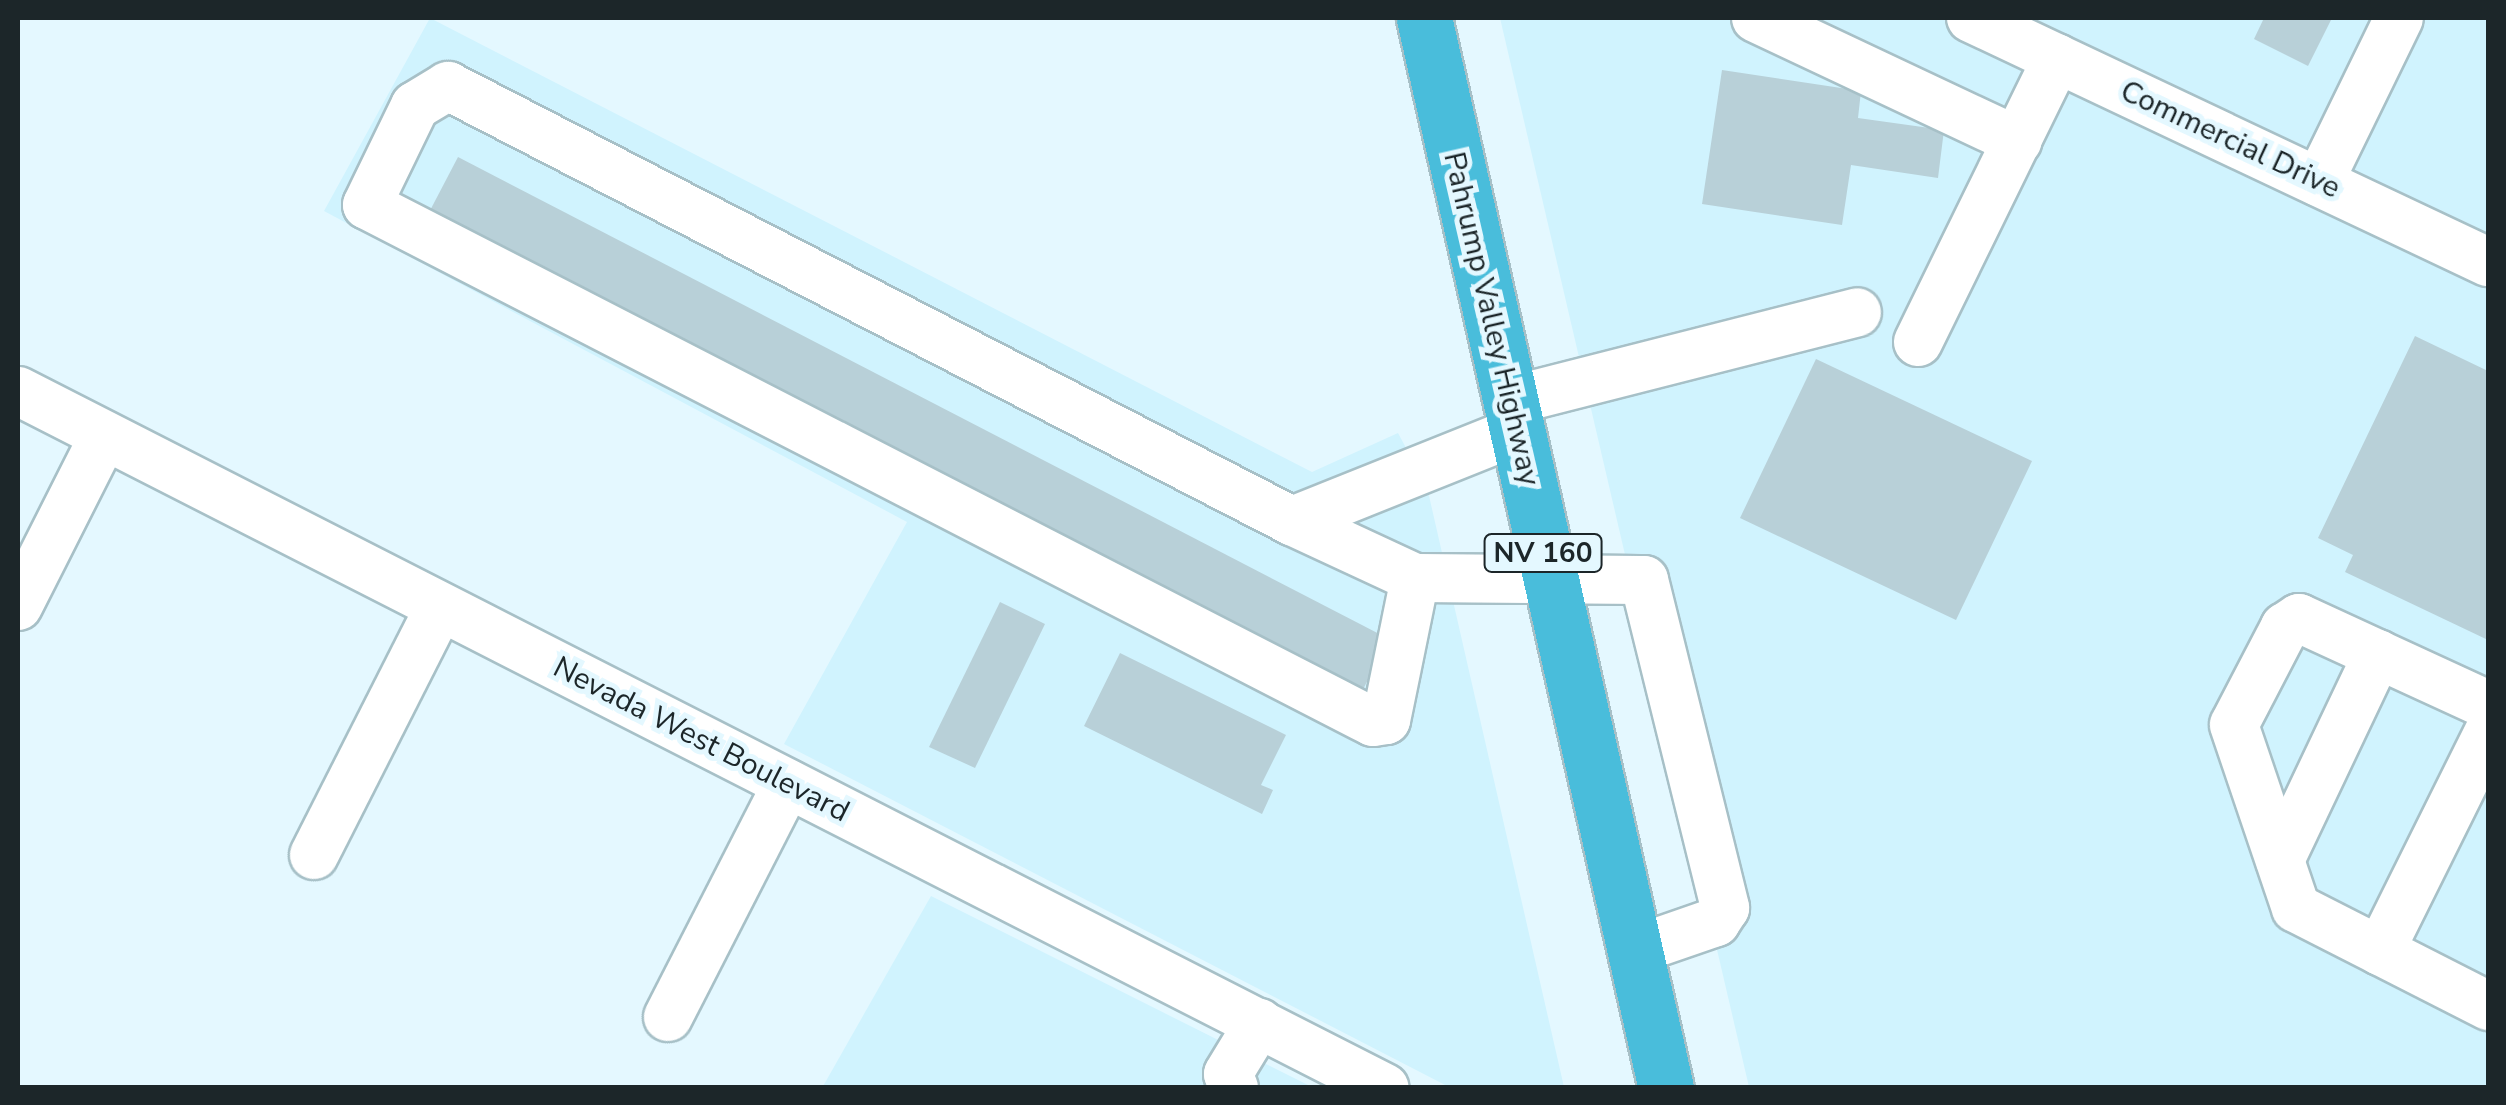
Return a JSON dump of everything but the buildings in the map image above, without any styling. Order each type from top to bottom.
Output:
[{"type":"highway","name":"Pahrump Valley Highway","points":[[1424,18],[1666,1088]]},
{"type":"street","points":[[1756,18],[2016,141]]},
{"type":"street","name":"Commercial Drive","points":[[1972,18],[2488,262]]},
{"type":"street","points":[[2319,182],[2399,18]]},
{"type":"street","points":[[1918,342],[2057,58]]},
{"type":"street","points":[[1415,578],[1386,720],[1373,722],[367,205],[415,106],[448,86],[1292,521],[1415,578],[1644,580],[1726,908],[1716,922],[1635,950]]},
{"type":"street","points":[[1292,521],[1512,417],[1856,312]]},
{"type":"street","name":"Nevada West Boulevard","points":[[18,391],[1386,1088]]},
{"type":"street","points":[[18,606],[104,436]]},
{"type":"street","points":[[314,855],[440,607]]},
{"type":"street","points":[[2488,705],[2299,618],[2285,627],[2234,726],[2296,908],[2488,1006]]},
{"type":"street","points":[[2280,860],[2378,654]]},
{"type":"street","points":[[2380,950],[2488,733]]},
{"type":"street","points":[[668,1017],[787,784]]},
{"type":"street","points":[[1234,1088],[1228,1074],[1259,1023]]},
{"type":"shaded area","points":[[430,18],[1312,472],[1398,433],[1427,487],[1564,1087],[1449,1087],[784,744],[907,522],[324,211]]},
{"type":"shaded area","points":[[1500,18],[2488,18],[2488,1087],[1749,1087]]},
{"type":"shaded area","points":[[931,896],[1312,1087],[822,1088]]}]
